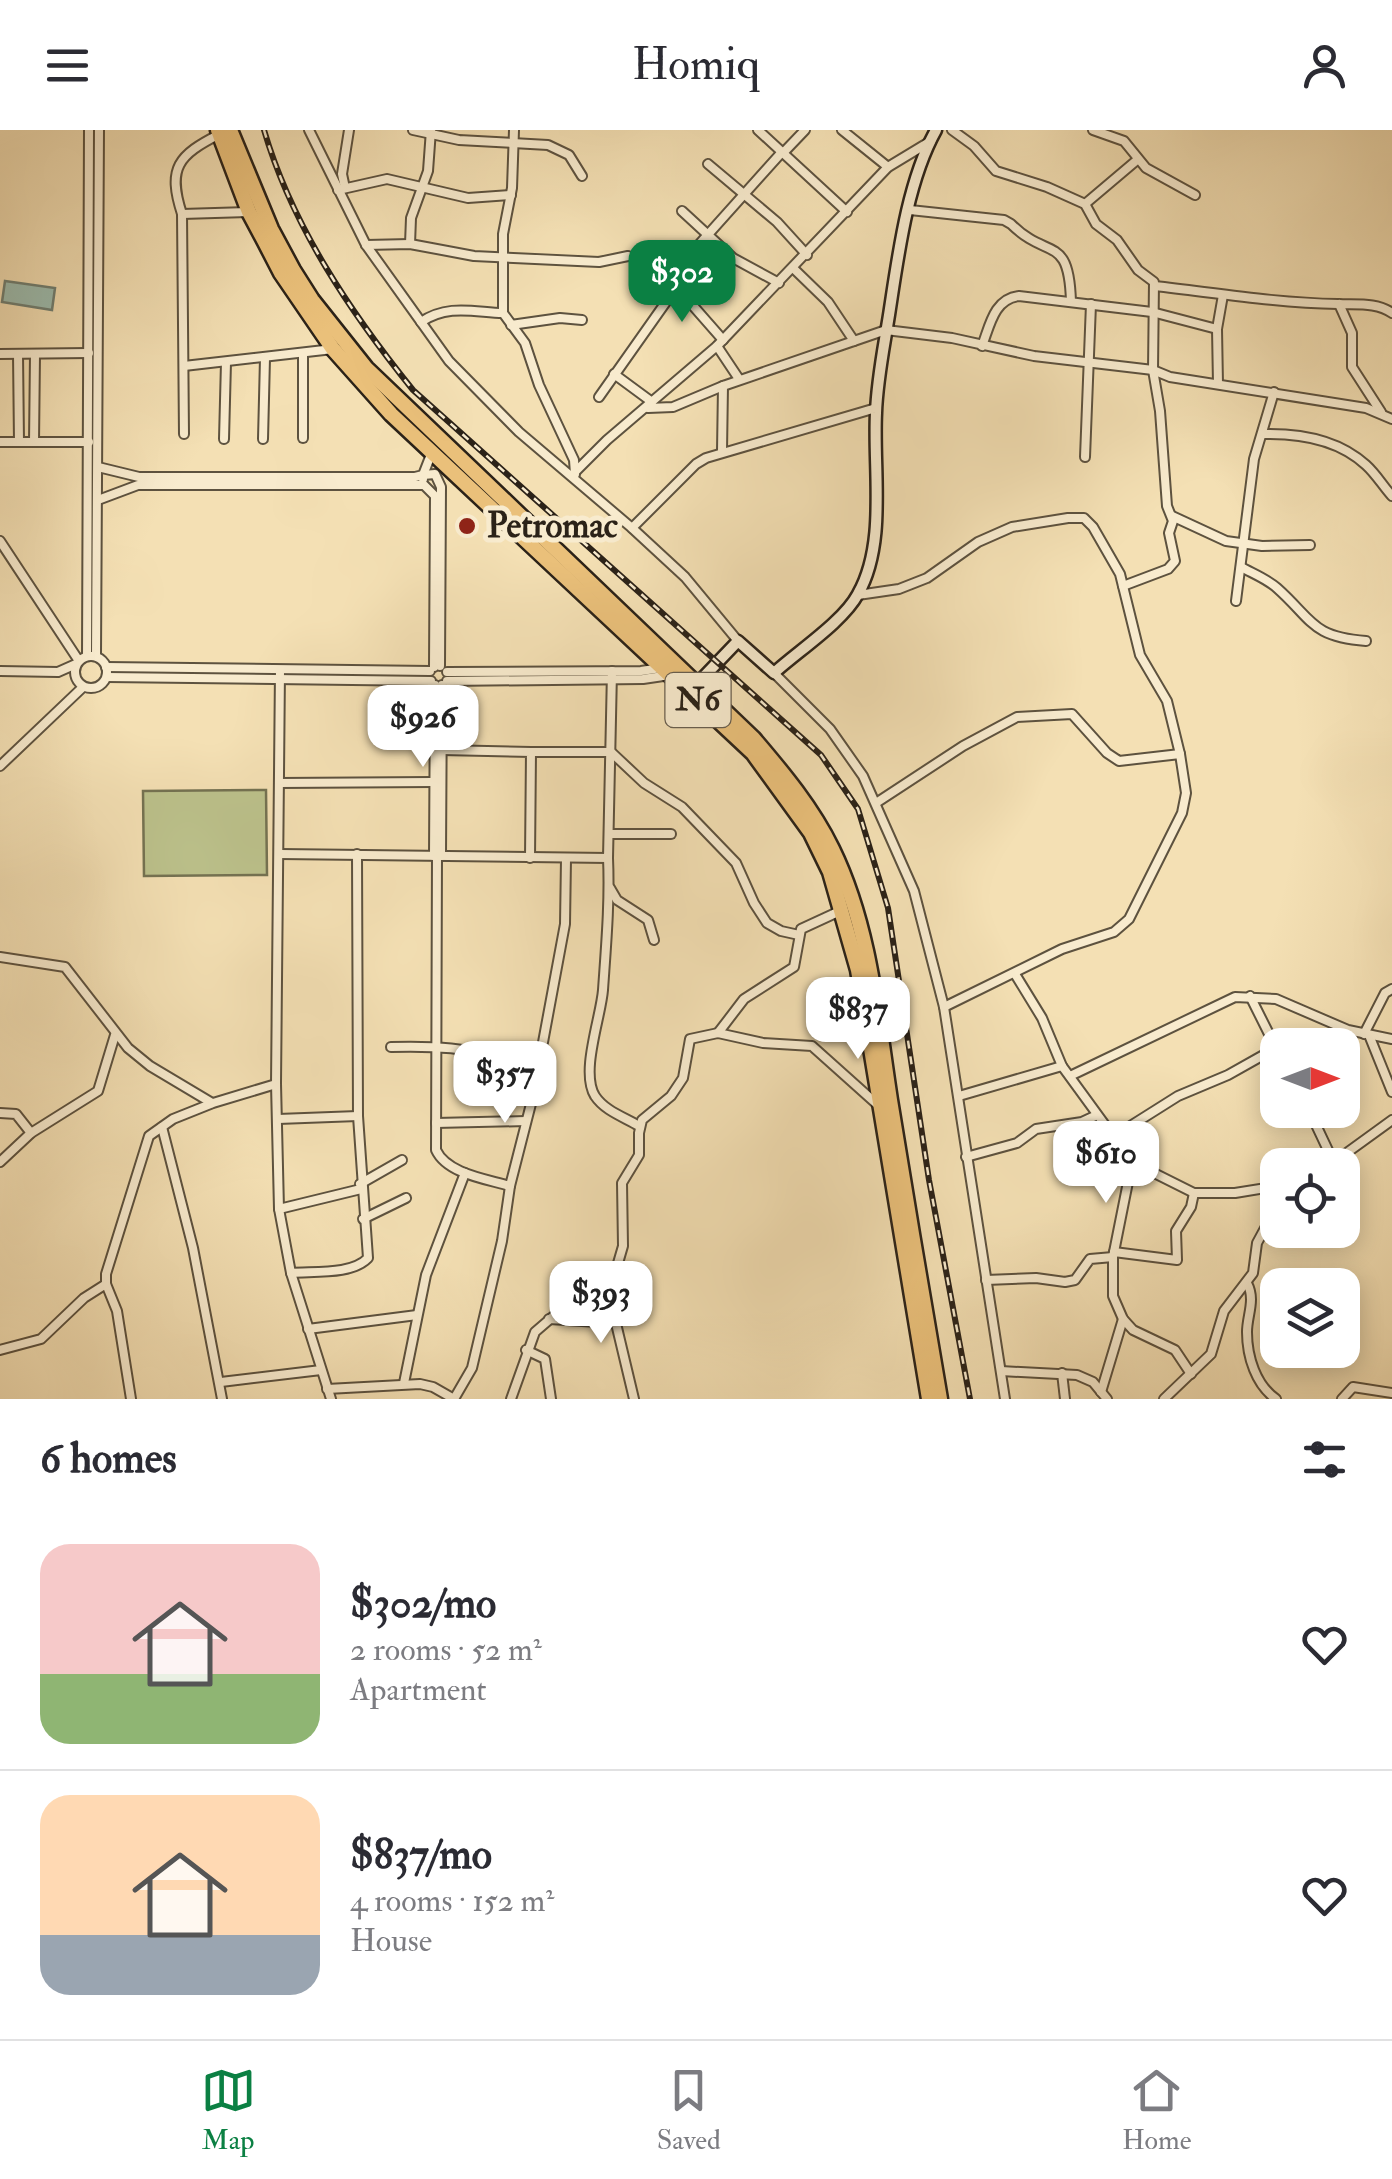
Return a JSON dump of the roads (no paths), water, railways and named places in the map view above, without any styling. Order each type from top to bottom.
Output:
[{"type":"highway","name":"N6","points":[[223,131],[250,212],[282,273],[333,350],[392,414],[666,671],[753,738],[784,774],[833,851],[870,972],[940,1399]]},
{"type":"highway","name":"N6","points":[[223,131],[270,229],[312,300],[341,338],[402,405],[692,688],[753,753],[794,806],[830,872],[858,970],[929,1399]]},
{"type":"street","points":[[85,660],[89,130]]},
{"type":"street","points":[[81,685],[75,677],[85,660],[98,500],[99,130]]},
{"type":"street","points":[[308,130],[341,189],[366,246],[466,381],[685,577],[738,641],[830,729],[862,776],[914,890],[944,1007],[1005,1399]]},
{"type":"street","points":[[341,189],[348,130]]},
{"type":"street","points":[[413,130],[548,145],[569,155],[582,176]]},
{"type":"street","points":[[514,130],[511,194],[502,256],[503,313],[525,342],[575,475]]},
{"type":"street","points":[[758,130],[847,212]]},
{"type":"street","points":[[599,397],[660,312],[687,258],[805,130]]},
{"type":"street","points":[[842,130],[888,167]]},
{"type":"street","points":[[952,130],[974,146],[996,172],[1048,187],[1085,204],[1096,224],[1118,240],[1138,270],[1156,286],[1290,303],[1380,307],[1392,313]]},
{"type":"street","points":[[1093,130],[1124,142],[1137,160],[1194,195]]},
{"type":"street","points":[[184,434],[182,214],[175,190],[181,158],[223,131]]},
{"type":"street","points":[[410,244],[411,218],[428,171],[431,133]]},
{"type":"street","points":[[575,475],[607,440],[720,343],[888,167],[932,134]]},
{"type":"street","points":[[774,672],[850,606],[870,560],[875,523],[876,408],[886,330],[901,241],[932,134]]},
{"type":"street","points":[[1085,204],[1137,160]]},
{"type":"street","points":[[708,164],[807,254]]},
{"type":"street","points":[[341,189],[386,179],[468,198],[511,194]]},
{"type":"street","points":[[910,210],[1004,220],[1066,260],[1071,302]]},
{"type":"street","points":[[182,214],[250,212]]},
{"type":"street","points":[[682,212],[733,258],[779,283]]},
{"type":"street","points":[[366,246],[410,244],[474,256],[598,262],[628,256]]},
{"type":"street","points":[[794,268],[828,302],[854,341]]},
{"type":"street","points":[[673,283],[720,343],[739,379]]},
{"type":"street","points":[[1123,586],[1174,566],[1176,561],[1152,370],[1156,286]]},
{"type":"street","points":[[1218,384],[1217,329],[1223,295]]},
{"type":"street","points":[[982,346],[999,304],[1019,296],[1152,312],[1217,329]]},
{"type":"street","points":[[1085,457],[1090,304]]},
{"type":"street","points":[[1338,304],[1352,333],[1350,363],[1381,412]]},
{"type":"street","points":[[422,322],[452,309],[503,313]]},
{"type":"street","points":[[511,324],[560,318],[582,320]]},
{"type":"street","points":[[614,374],[650,405],[674,407],[739,379],[886,330],[1152,370],[1170,377],[1381,412],[1392,418]]},
{"type":"street","points":[[184,366],[333,350]]},
{"type":"street","points":[[0,354],[89,353]]},
{"type":"street","points":[[18,354],[19,442]]},
{"type":"street","points":[[34,442],[35,354]]},
{"type":"street","points":[[303,354],[303,438]]},
{"type":"street","points":[[263,439],[265,358]]},
{"type":"street","points":[[224,439],[226,362]]},
{"type":"street","points":[[722,451],[723,386]]},
{"type":"street","points":[[1236,601],[1254,459],[1274,392]]},
{"type":"street","points":[[632,528],[696,464],[722,451],[876,408]]},
{"type":"street","points":[[1262,434],[1290,433],[1336,447],[1366,465],[1392,496]]},
{"type":"street","points":[[0,442],[89,442]]},
{"type":"street","points":[[432,450],[430,485],[442,750],[437,856],[437,1155],[465,1173],[510,1186]]},
{"type":"street","points":[[98,467],[139,477],[187,481],[430,485],[459,476]]},
{"type":"street","points":[[98,500],[138,485],[187,481]]},
{"type":"street","points":[[1172,516],[1226,541],[1310,545]]},
{"type":"street","points":[[858,595],[886,592],[927,578],[955,556],[1002,531],[1084,518],[1094,528],[1120,574],[1140,654],[1167,701],[1180,754],[1186,793],[1182,814],[1129,919],[1114,932],[1062,948],[944,1007]]},
{"type":"street","points":[[0,541],[85,660],[106,667],[280,676]]},
{"type":"street","points":[[1242,567],[1267,580],[1304,619],[1322,630],[1338,639],[1366,641]]},
{"type":"street","points":[[692,688],[738,641]]},
{"type":"street","points":[[0,671],[58,672],[85,660]]},
{"type":"street","points":[[106,667],[107,677]]},
{"type":"street","points":[[58,672],[94,688],[107,677],[612,675],[666,671]]},
{"type":"street","points":[[612,675],[610,888],[592,1088],[606,1109],[640,1126]]},
{"type":"street","points":[[280,676],[276,1084],[279,1210],[291,1272],[331,1399]]},
{"type":"street","points":[[437,856],[434,782],[438,676]]},
{"type":"street","points":[[0,766],[81,685]]},
{"type":"street","points":[[876,803],[963,746],[1017,717],[1072,714],[1119,761],[1180,754]]},
{"type":"street","points":[[442,750],[611,752],[644,783],[682,807],[736,863],[767,923],[799,935]]},
{"type":"street","points":[[530,752],[530,858]]},
{"type":"street","points":[[279,783],[434,782]]},
{"type":"street","points":[[610,834],[671,834]]},
{"type":"street","points":[[280,854],[608,858]]},
{"type":"street","points":[[291,1272],[342,1269],[366,1262],[358,1116],[357,854]]},
{"type":"street","points":[[327,1389],[404,1383],[433,1386],[454,1399],[472,1368],[502,1240],[565,924],[566,858]]},
{"type":"street","points":[[610,888],[617,900],[648,920],[654,940]]},
{"type":"street","points":[[718,1033],[744,999],[794,967],[799,935],[808,924],[842,910]]},
{"type":"street","points":[[0,957],[66,966],[116,1034],[150,1066],[212,1103]]},
{"type":"street","points":[[1015,974],[1042,1018],[1062,1066],[1132,1162],[1194,1193],[1260,1188]]},
{"type":"street","points":[[1392,989],[1385,994],[1367,1034],[1392,1092]]},
{"type":"street","points":[[1070,1076],[1222,1002],[1250,996],[1276,999],[1367,1034],[1392,1039]]},
{"type":"street","points":[[1250,996],[1266,1028]]},
{"type":"street","points":[[634,1399],[609,1288],[623,1246],[622,1183],[639,1156],[640,1126],[649,1113],[671,1096],[682,1078],[690,1039],[718,1033],[763,1044],[812,1046],[879,1106]]},
{"type":"street","points":[[0,1162],[32,1133],[98,1090],[116,1034]]},
{"type":"street","points":[[392,1047],[436,1046],[479,1052],[509,1062]]},
{"type":"street","points":[[1113,1137],[1178,1096],[1260,1058]]},
{"type":"street","points":[[959,1096],[1062,1066]]},
{"type":"street","points":[[132,1399],[118,1311],[106,1284],[107,1261],[145,1142],[162,1127],[212,1103],[276,1084]]},
{"type":"street","points":[[0,1113],[16,1114],[32,1133]]},
{"type":"street","points":[[278,1119],[358,1116]]},
{"type":"street","points":[[966,1157],[1017,1143],[1036,1129],[1082,1122],[1095,1116]]},
{"type":"street","points":[[1354,1148],[1392,1120]]},
{"type":"street","points":[[436,1123],[526,1121]]},
{"type":"street","points":[[162,1127],[193,1248],[222,1399]]},
{"type":"street","points":[[279,1210],[360,1186],[402,1160]]},
{"type":"street","points":[[1132,1162],[1113,1255],[1113,1296],[1123,1320],[1146,1339],[1175,1350],[1191,1374]]},
{"type":"street","points":[[404,1383],[426,1275],[465,1173]]},
{"type":"street","points":[[986,1280],[1036,1278],[1066,1282],[1075,1280],[1090,1259],[1113,1255],[1177,1260],[1176,1230],[1194,1193]]},
{"type":"street","points":[[362,1219],[406,1198]]},
{"type":"street","points":[[1164,1399],[1211,1354],[1224,1311],[1248,1283],[1256,1266],[1260,1237]]},
{"type":"street","points":[[1248,1283],[1252,1294],[1249,1350],[1260,1384],[1276,1399]]},
{"type":"street","points":[[0,1350],[41,1338],[84,1298],[106,1284]]},
{"type":"street","points":[[511,1399],[535,1332],[578,1295],[609,1288]]},
{"type":"street","points":[[308,1329],[417,1315]]},
{"type":"street","points":[[548,1319],[615,1323]]},
{"type":"street","points":[[1104,1395],[1123,1320]]},
{"type":"street","points":[[526,1350],[545,1359],[551,1399]]},
{"type":"street","points":[[221,1382],[321,1370]]},
{"type":"street","points":[[1002,1372],[1086,1377],[1104,1395]]},
{"type":"street","points":[[1062,1373],[1064,1399]]},
{"type":"street","points":[[1342,1399],[1353,1386],[1392,1394]]},
{"type":"railway","points":[[264,130],[307,234],[346,299],[413,390],[821,755],[858,809],[888,908],[929,1180],[970,1399]]},
{"type":"place","name":"Petromac","points":[[467,526]]}]
